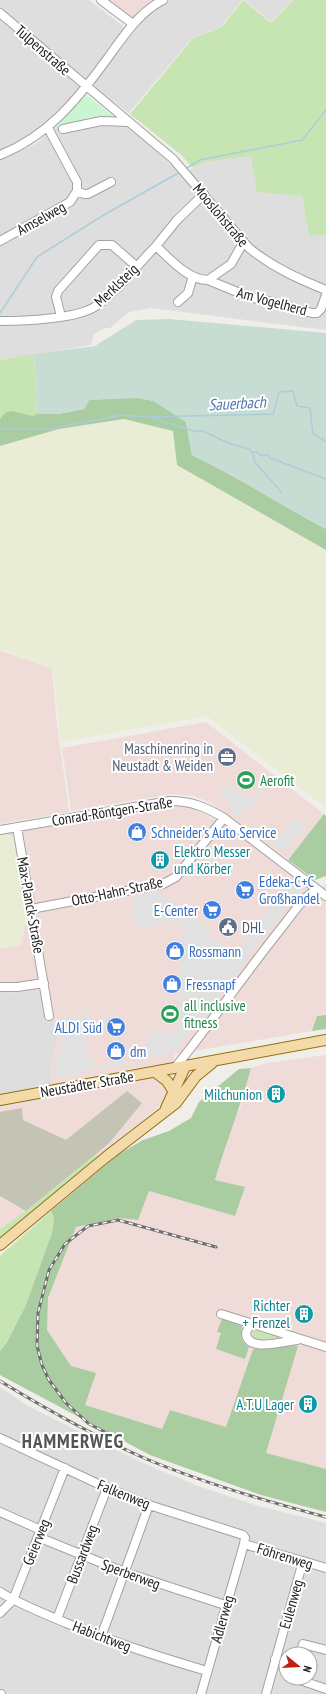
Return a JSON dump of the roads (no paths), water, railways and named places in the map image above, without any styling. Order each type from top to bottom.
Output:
[{"type":"main road","name":"Neustädter Straße","points":[[0,1100],[214,1062],[326,1040]]},
{"type":"main road","points":[[0,1245],[165,1110],[176,1103],[196,1076],[214,1062]]},
{"type":"main road","points":[[165,1110],[184,1067]]},
{"type":"main road","points":[[155,1072],[167,1081],[174,1092]]},
{"type":"street","points":[[101,0],[133,24]]},
{"type":"street","points":[[0,155],[16,149],[48,128],[86,87],[133,24],[144,13],[163,0]]},
{"type":"street","name":"Tulpenstraße","points":[[0,13],[86,87]]},
{"type":"street","name":"Mooslohstraße","points":[[86,87],[156,143],[204,194],[243,243],[271,265],[326,290]]},
{"type":"street","points":[[63,128],[101,121],[129,122]]},
{"type":"street","name":"Amselweg","points":[[0,241],[70,202],[77,191],[77,182],[48,128]]},
{"type":"street","name":"Amselweg","points":[[77,191],[88,194],[111,182]]},
{"type":"street","name":"Merklsteig","points":[[0,321],[78,314],[95,307],[109,296],[156,246],[177,220],[204,194]]},
{"type":"street","points":[[208,280],[231,264],[243,243]]},
{"type":"street","points":[[61,316],[56,297],[58,291],[99,245],[112,245],[136,266]]},
{"type":"street","points":[[156,246],[172,261],[193,276],[188,293],[178,302]]},
{"type":"street","name":"Am Vogelherd","points":[[193,276],[197,279],[208,280],[252,298],[261,299],[312,313],[317,313],[321,309],[326,295]]},
{"type":"street","name":"Conrad-Röntgen-Straße","points":[[0,830],[170,801],[193,803],[208,808],[224,818],[326,896]]},
{"type":"street","name":"Otto-Hahn-Straße","points":[[31,909],[163,884],[176,877],[224,818]]},
{"type":"street","name":"Max-Planck-Straße","points":[[17,827],[49,1016]]},
{"type":"street","points":[[174,1069],[248,970],[310,893],[317,890]]},
{"type":"street","points":[[0,987],[17,987],[44,983]]},
{"type":"street","points":[[184,1067],[194,1043]]},
{"type":"street","points":[[221,1314],[326,1347]]},
{"type":"street","points":[[254,1324],[247,1329],[246,1336],[249,1341],[256,1344],[302,1340]]},
{"type":"street","name":"Falkenweg","points":[[0,1438],[107,1488],[148,1504],[243,1535],[245,1538],[244,1544]]},
{"type":"street","name":"Geierweg","points":[[0,1613],[13,1600],[65,1468]]},
{"type":"street","name":"Bussardweg","points":[[57,1619],[107,1488]]},
{"type":"street","points":[[101,1637],[148,1504]]},
{"type":"street","name":"Sperberweg","points":[[0,1512],[82,1556],[124,1572],[226,1605]]},
{"type":"street","name":"Föhrenweg","points":[[244,1544],[326,1568]]},
{"type":"street","name":"Adlerweg","points":[[201,1694],[244,1544]]},
{"type":"street","name":"Eulenweg","points":[[266,1694],[303,1561]]},
{"type":"street","name":"Habichtweg","points":[[0,1592],[13,1600],[101,1637],[208,1671]]},
{"type":"street","points":[[302,1646],[303,1644],[311,1646]]},
{"type":"waterway","points":[[185,169],[200,160],[302,140],[326,110]]},
{"type":"waterway","points":[[0,313],[37,257],[102,216],[180,172]]},
{"type":"waterway","name":"Sauerbach","points":[[0,429],[50,429],[121,415],[146,417],[273,414],[279,392],[293,391],[297,406],[310,408],[313,434],[326,441]]},
{"type":"waterway","name":"Sauerbach","points":[[148,417],[194,431],[203,431],[228,443],[249,449],[260,455],[268,455],[270,458],[326,479]]},
{"type":"waterway","name":"Sauerbach","points":[[252,452],[255,462],[282,493]]},
{"type":"railway","points":[[117,1438],[89,1424],[66,1403],[49,1380],[42,1365],[37,1346],[38,1313],[49,1270],[65,1244],[88,1226],[118,1220],[216,1247]]},
{"type":"railway","points":[[0,1381],[70,1422],[144,1458],[189,1476],[234,1491],[326,1517]]},
{"type":"place","name":"Maschinenring in Neustadt & Weiden","points":[[227,757]]},
{"type":"place","name":"Aerofit","points":[[246,780]]},
{"type":"place","name":"Schneider's Auto Service","points":[[137,832]]},
{"type":"place","name":"Elektro Messer und Körber","points":[[160,860]]},
{"type":"place","name":"Edeka-C+C Großhandel","points":[[245,890]]},
{"type":"place","name":"E-Center","points":[[212,910]]},
{"type":"place","name":"DHL","points":[[228,927]]},
{"type":"place","name":"Rossmann","points":[[175,951]]},
{"type":"place","name":"Fressnapf","points":[[172,984]]},
{"type":"place","name":"all inclusive fitness","points":[[170,1014]]},
{"type":"place","name":"ALDI Süd","points":[[116,1027]]},
{"type":"place","name":"dm","points":[[116,1051]]},
{"type":"place","name":"Milchunion","points":[[276,1094]]},
{"type":"place","name":"Richter + Frenzel","points":[[304,1314]]},
{"type":"place","name":"A.T.U Lager","points":[[308,1404]]},
{"type":"district","name":"HAMMERWEG","points":[[73,1441]]}]
